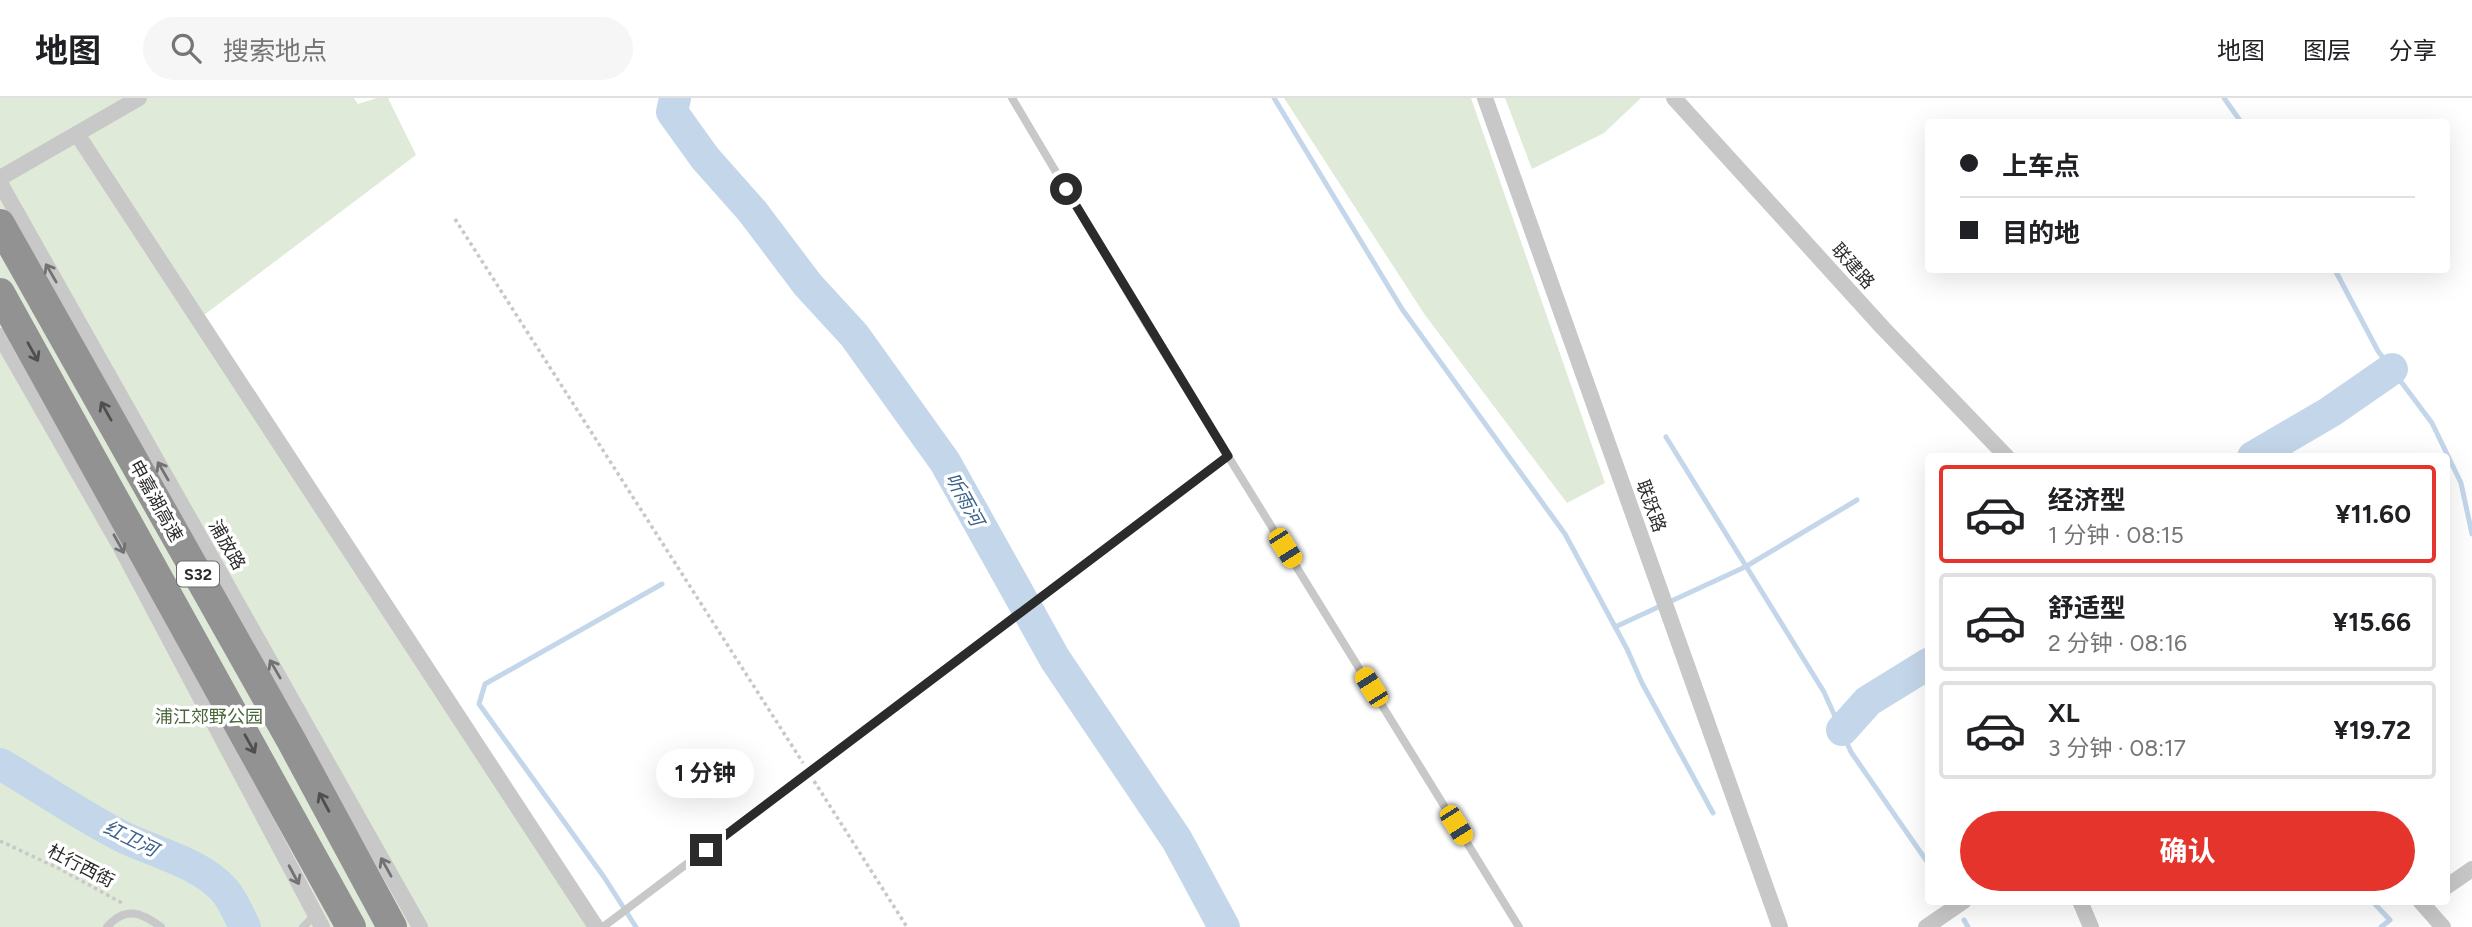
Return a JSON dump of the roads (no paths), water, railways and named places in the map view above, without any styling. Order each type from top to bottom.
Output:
[{"type":"highway","name":"申嘉湖高速","points":[[0,224],[291,740],[392,927]]},
{"type":"highway","name":"申嘉湖高速","points":[[0,293],[351,927]]},
{"type":"street","points":[[0,180],[139,98]]},
{"type":"street","name":"联跃路","points":[[1485,98],[1780,927]]},
{"type":"street","name":"联建路","points":[[1674,98],[1883,328],[2003,453]]},
{"type":"street","points":[[77,134],[596,927]]},
{"type":"street","name":"浦放路","points":[[0,180],[419,927]]},
{"type":"street","points":[[0,336],[119,544],[313,923]]},
{"type":"street","points":[[2450,884],[2472,869]]},
{"type":"street","points":[[1926,927],[1958,905]]},
{"type":"street","points":[[2082,905],[2091,927]]},
{"type":"street","points":[[2424,905],[2433,924]]},
{"type":"lane","points":[[1012,98],[1228,456],[1519,927]]},
{"type":"lane","points":[[603,927],[1228,456]]},
{"type":"lane","points":[[107,927],[117,915],[127,913],[148,917],[161,927]]},
{"type":"waterway","name":"听雨河","points":[[675,98],[672,112],[705,158],[752,211],[808,285],[854,335],[945,462],[1055,659],[1177,840],[1224,927]]},
{"type":"waterway","points":[[1274,98],[1402,309],[1565,534],[1713,813]]},
{"type":"waterway","points":[[2224,98],[2239,119]]},
{"type":"waterway","points":[[2337,273],[2378,351],[2432,423],[2446,453]]},
{"type":"waterway","points":[[2260,453],[2330,412],[2392,369]]},
{"type":"waterway","points":[[1666,437],[1824,692],[1851,752],[1925,859]]},
{"type":"waterway","points":[[2450,460],[2461,483],[2472,534]]},
{"type":"waterway","points":[[1615,627],[1745,567],[1857,500]]},
{"type":"waterway","points":[[636,927],[604,877],[479,704],[485,684],[662,584]]},
{"type":"waterway","points":[[1842,730],[1868,701],[1925,666]]},
{"type":"waterway","name":"红卫河","points":[[0,764],[125,838],[203,873],[227,894],[245,927]]},
{"type":"waterway","points":[[2376,905],[2390,920],[2381,927]]},
{"type":"waterway","points":[[1964,920],[1968,927]]},
{"type":"waterway","points":[[1213,927],[1221,921]]},
{"type":"park label","name":"浦江郊野公园","points":[[209,717]]}]
